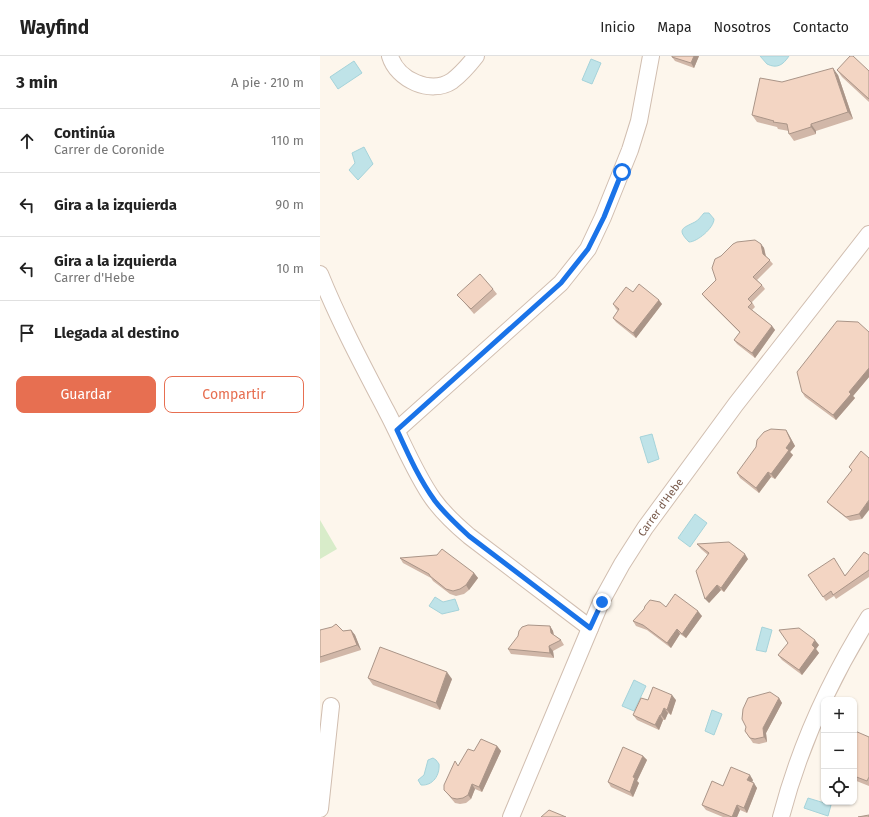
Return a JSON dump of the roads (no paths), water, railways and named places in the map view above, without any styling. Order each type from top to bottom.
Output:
[{"type":"street","points":[[390,56],[399,70],[410,80],[430,86],[440,86],[451,81],[467,67],[476,56]]},
{"type":"street","points":[[397,430],[561,283],[588,249],[604,217],[630,150],[639,120],[651,56]]},
{"type":"street","name":"Carrer d'Hebe","points":[[511,817],[602,602],[615,577],[645,528],[736,404],[869,234]]},
{"type":"street","points":[[320,274],[330,300],[416,470],[442,510],[469,536],[590,628]]},
{"type":"street","points":[[781,817],[790,780],[813,721],[848,650],[869,617]]},
{"type":"street","points":[[320,809],[331,706]]},
{"type":"water","points":[[760,56],[789,56],[782,64],[774,66],[767,64]]},
{"type":"water","points":[[591,59],[601,63],[592,84],[582,80]]},
{"type":"water","points":[[354,61],[362,73],[338,89],[330,77]]},
{"type":"water","points":[[364,147],[373,164],[358,180],[349,170],[355,163],[352,153]]},
{"type":"water","points":[[704,213],[709,213],[714,219],[713,223],[704,234],[696,240],[689,242],[682,232],[683,229],[699,219]]},
{"type":"water","points":[[652,434],[659,459],[648,463],[640,437]]},
{"type":"water","points":[[695,514],[707,523],[690,547],[678,538]]},
{"type":"water","points":[[435,597],[443,602],[455,599],[459,610],[442,614],[429,606]]},
{"type":"water","points":[[762,627],[772,630],[766,652],[756,650]]},
{"type":"water","points":[[634,680],[646,686],[634,711],[622,706]]},
{"type":"water","points":[[712,710],[722,714],[714,735],[705,731]]},
{"type":"water","points":[[433,758],[439,764],[437,776],[429,784],[421,785],[418,780],[424,775],[428,760]]},
{"type":"water","points":[[808,798],[821,802],[821,805],[831,805],[828,816],[804,808]]}]
